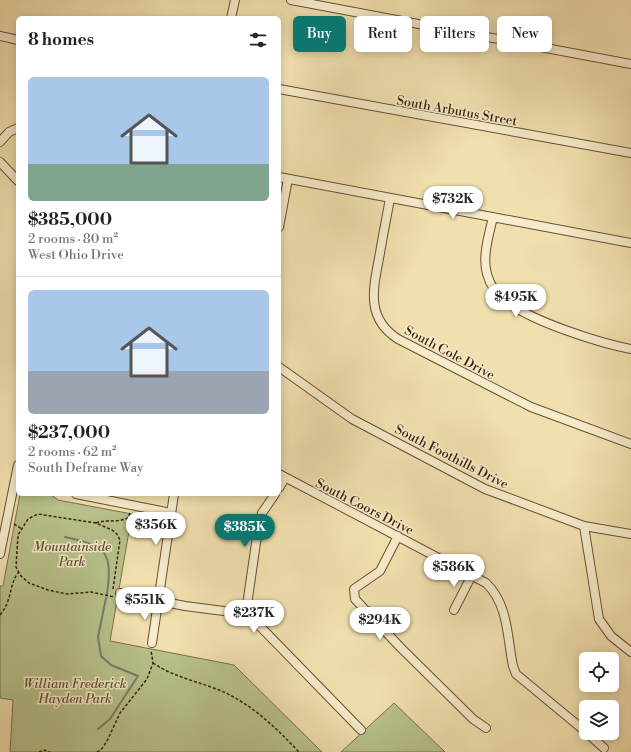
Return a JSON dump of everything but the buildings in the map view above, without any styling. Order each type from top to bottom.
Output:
[{"type":"street","points":[[231,16],[235,0]]},
{"type":"street","points":[[291,0],[631,64]]},
{"type":"street","points":[[0,36],[16,40]]},
{"type":"street","name":"South Arbutus Street","points":[[281,89],[631,153]]},
{"type":"street","points":[[0,142],[9,132],[16,129]]},
{"type":"street","points":[[0,162],[16,179]]},
{"type":"street","points":[[281,177],[631,243]]},
{"type":"street","points":[[281,216],[288,179]]},
{"type":"street","name":"South Cole Drive","points":[[390,198],[373,297],[377,314],[388,332],[398,339],[522,403],[631,444]]},
{"type":"street","points":[[493,217],[485,259],[486,270],[492,286],[503,299],[544,320],[598,340],[631,349]]},
{"type":"street","name":"South Foothills Drive","points":[[281,368],[352,418],[478,485],[584,526],[631,534]]},
{"type":"street","points":[[0,554],[16,474]]},
{"type":"street","name":"South Coors Drive","points":[[282,476],[486,583],[500,602],[516,674],[579,727]]},
{"type":"street","points":[[86,496],[171,514]]},
{"type":"street","points":[[152,643],[174,496]]},
{"type":"street","points":[[246,612],[259,522],[262,513],[274,496]]},
{"type":"street","points":[[584,526],[599,619],[611,636],[631,652]]},
{"type":"street","points":[[398,536],[380,571],[354,589],[355,599],[400,647],[473,720],[486,728]]},
{"type":"street","points":[[454,610],[472,575]]},
{"type":"street","points":[[120,594],[239,613],[246,612]]},
{"type":"street","points":[[246,612],[361,730]]},
{"type":"street","name":"South Coors Drive","points":[[594,740],[604,748]]},
{"type":"path","points":[[96,523],[103,520],[121,521],[128,518],[130,513]]},
{"type":"path","points":[[38,514],[96,523],[112,530],[117,534],[120,540],[112,596],[91,592],[67,594],[48,590],[29,583],[18,573],[16,561],[18,535],[28,520],[38,514]]},
{"type":"path","points":[[14,524],[22,529]]},
{"type":"path","points":[[0,615],[11,597],[14,579],[18,573]]},
{"type":"path","points":[[97,752],[107,741],[120,713],[142,687],[153,663],[150,652],[153,647],[152,643]]},
{"type":"path","points":[[153,663],[194,683],[226,693],[253,709],[264,716],[299,752]]},
{"type":"path","points":[[39,752],[44,750],[50,752]]},
{"type":"green space","name":"William Frederick Hayden Park","points":[[20,496],[53,496],[58,500],[132,514],[110,641],[234,665],[322,752],[10,752],[13,700],[0,698],[0,586],[3,586]]},
{"type":"green space","points":[[394,703],[445,752],[341,752]]},
{"type":"waterway","points":[[65,537],[90,544],[104,553],[109,568],[107,594]]},
{"type":"waterway","points":[[98,729],[110,719],[138,676],[111,665],[101,656],[98,637],[106,598]]},
{"type":"park label","name":"Mountainside Park","points":[[72,554]]}]
